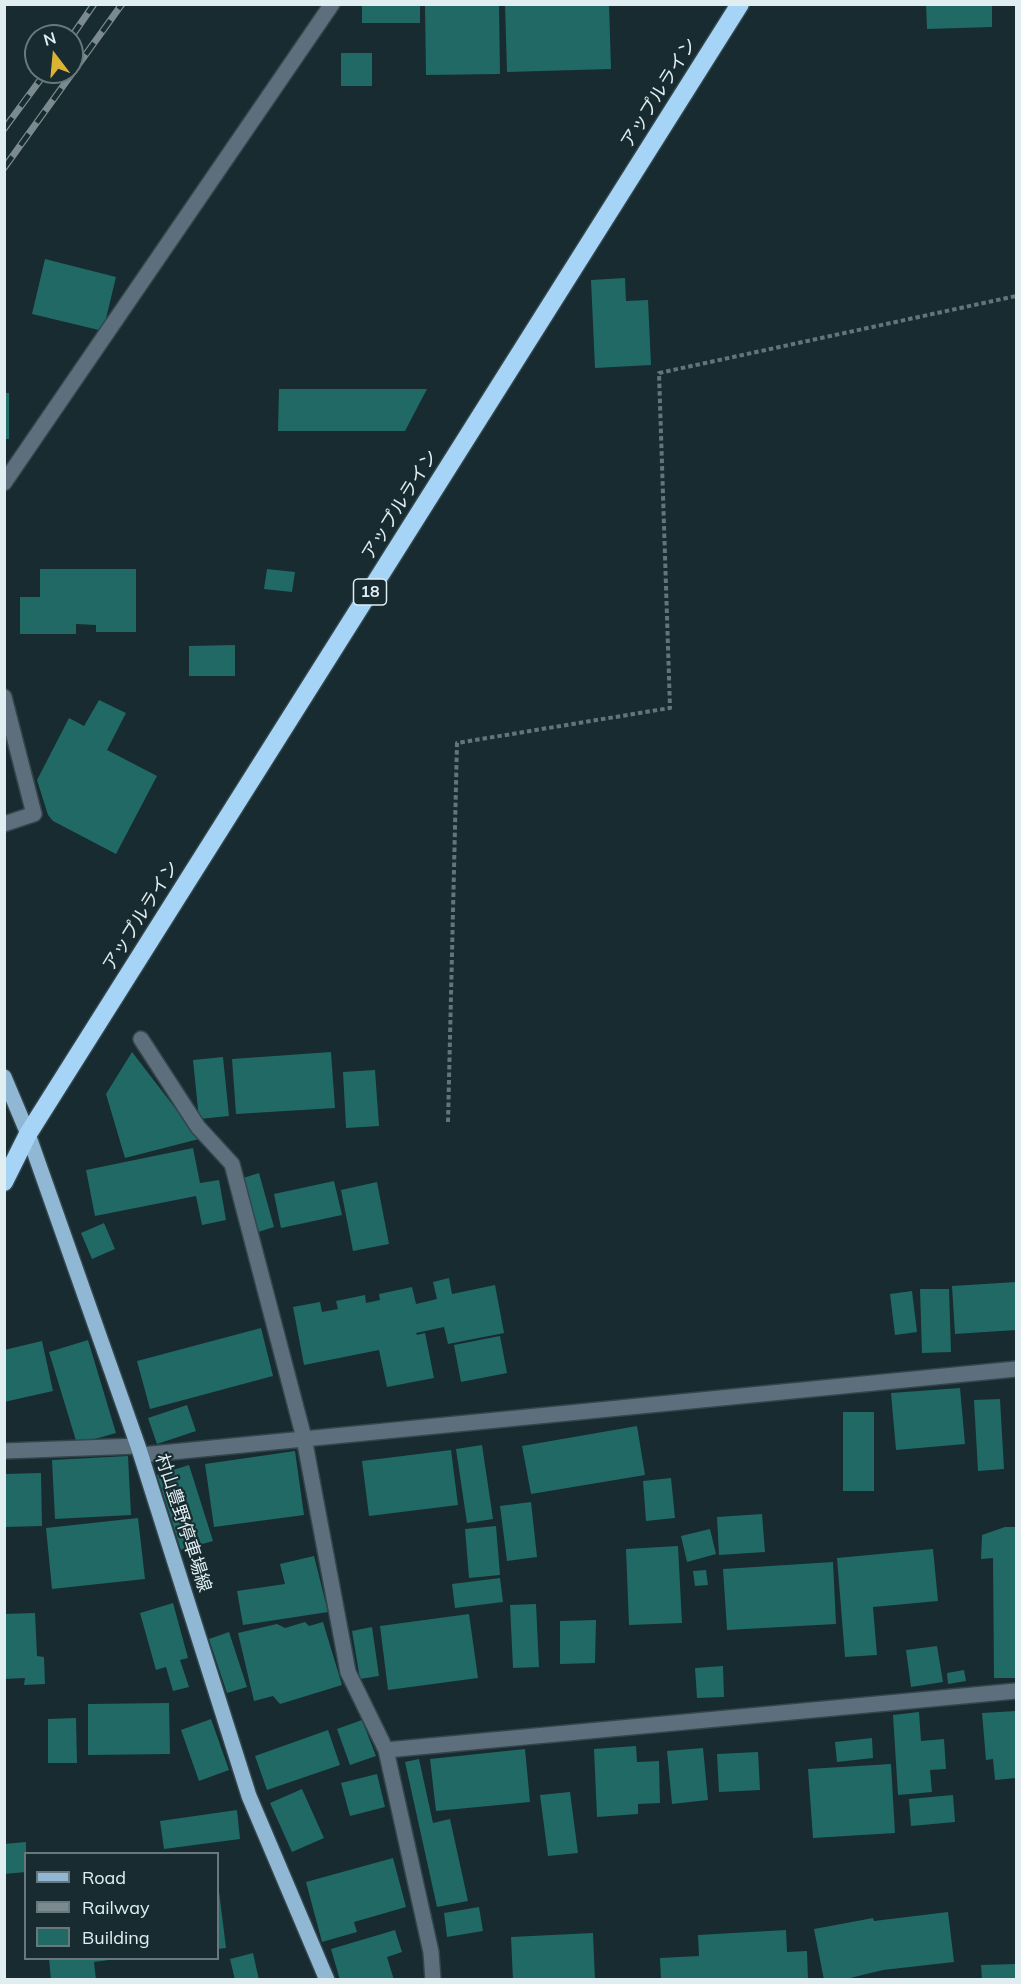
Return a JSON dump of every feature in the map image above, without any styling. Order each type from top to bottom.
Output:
[{"type":"highway","name":"アップルライン","points":[[4,1182],[28,1134],[740,4]]},
{"type":"main road","name":"村山豊野停車場線","points":[[4,1077],[28,1134],[139,1450],[249,1796],[327,1980]]},
{"type":"street","points":[[4,483],[332,4]]},
{"type":"street","points":[[4,697],[34,814],[4,824]]},
{"type":"street","points":[[141,1039],[198,1127],[232,1164],[304,1438],[348,1671],[386,1750],[431,1952],[433,1980]]},
{"type":"street","points":[[4,1451],[139,1450],[304,1438],[1017,1369]]},
{"type":"street","points":[[386,1750],[1017,1691]]},
{"type":"path","points":[[448,1122],[457,743],[670,708],[659,373],[1017,296]]},
{"type":"building","points":[[362,4],[420,4],[420,23],[362,23]]},
{"type":"building","points":[[425,4],[499,4],[500,74],[426,75]]},
{"type":"building","points":[[505,4],[609,4],[611,69],[507,72]]},
{"type":"building","points":[[926,4],[992,4],[992,27],[927,29]]},
{"type":"building","points":[[341,53],[372,53],[372,86],[341,86]]},
{"type":"building","points":[[45,259],[116,277],[103,331],[32,314]]},
{"type":"building","points":[[625,278],[626,301],[648,300],[651,365],[595,368],[591,280]]},
{"type":"building","points":[[279,389],[427,389],[405,431],[278,431]]},
{"type":"building","points":[[4,393],[9,393],[9,439],[4,439]]},
{"type":"building","points":[[40,569],[136,569],[136,632],[96,632],[96,625],[76,624],[76,634],[20,634],[20,597],[40,597]]},
{"type":"building","points":[[267,569],[295,572],[292,592],[264,589]]},
{"type":"building","points":[[235,645],[235,676],[189,676],[189,646]]},
{"type":"building","points":[[99,700],[126,713],[107,750],[157,776],[116,854],[53,821],[48,815],[37,780],[69,718],[84,726]]},
{"type":"building","points":[[132,1052],[199,1139],[125,1158],[106,1094]]},
{"type":"building","points":[[331,1052],[335,1108],[236,1114],[232,1059]]},
{"type":"building","points":[[223,1057],[229,1116],[199,1119],[193,1060]]},
{"type":"building","points":[[375,1070],[379,1126],[346,1128],[343,1072]]},
{"type":"building","points":[[193,1148],[200,1183],[219,1180],[226,1220],[202,1225],[196,1196],[95,1216],[86,1170]]},
{"type":"building","points":[[259,1173],[274,1227],[255,1233],[240,1179]]},
{"type":"building","points":[[334,1181],[342,1215],[281,1228],[274,1194]]},
{"type":"building","points":[[377,1182],[389,1244],[353,1251],[341,1190]]},
{"type":"building","points":[[104,1223],[115,1249],[92,1259],[81,1233]]},
{"type":"building","points":[[449,1278],[452,1294],[495,1285],[504,1333],[448,1344],[444,1327],[416,1333],[417,1335],[425,1333],[434,1378],[387,1387],[379,1350],[304,1365],[293,1307],[320,1302],[322,1312],[338,1309],[336,1301],[365,1295],[366,1303],[380,1300],[379,1294],[412,1287],[416,1304],[437,1299],[433,1282]]},
{"type":"building","points":[[1016,1282],[1016,1330],[955,1334],[952,1286]]},
{"type":"building","points":[[920,1289],[949,1289],[951,1352],[922,1353]]},
{"type":"building","points":[[912,1291],[917,1332],[895,1335],[890,1294]]},
{"type":"building","points":[[261,1328],[273,1376],[150,1409],[137,1361]]},
{"type":"building","points":[[500,1336],[507,1373],[461,1382],[454,1345]]},
{"type":"building","points":[[88,1340],[116,1433],[77,1444],[49,1352]]},
{"type":"building","points":[[42,1341],[53,1391],[4,1402],[4,1350]]},
{"type":"building","points":[[960,1388],[965,1444],[896,1450],[891,1393]]},
{"type":"building","points":[[1000,1399],[1004,1469],[978,1471],[974,1400]]},
{"type":"building","points":[[187,1405],[196,1431],[157,1444],[148,1418]]},
{"type":"building","points":[[843,1412],[874,1412],[874,1491],[843,1491]]},
{"type":"building","points":[[637,1426],[645,1475],[531,1494],[522,1446]]},
{"type":"building","points":[[482,1445],[493,1519],[467,1523],[456,1449]]},
{"type":"building","points":[[451,1450],[458,1505],[369,1516],[362,1461]]},
{"type":"building","points":[[295,1451],[304,1515],[214,1527],[205,1464]]},
{"type":"building","points":[[128,1456],[131,1515],[55,1519],[52,1460]]},
{"type":"building","points":[[189,1465],[213,1541],[181,1550],[157,1475]]},
{"type":"building","points":[[41,1473],[42,1526],[4,1527],[4,1474]]},
{"type":"building","points":[[671,1478],[675,1518],[646,1521],[643,1481]]},
{"type":"building","points":[[531,1502],[537,1557],[507,1561],[500,1506]]},
{"type":"building","points":[[762,1514],[765,1552],[719,1555],[717,1517]]},
{"type":"building","points":[[138,1518],[145,1579],[52,1589],[46,1528]]},
{"type":"building","points":[[496,1526],[500,1575],[469,1578],[465,1529]]},
{"type":"building","points":[[1005,1527],[1016,1527],[1016,1678],[994,1678],[993,1558],[981,1559],[982,1535]]},
{"type":"building","points":[[710,1529],[716,1554],[687,1562],[681,1536]]},
{"type":"building","points":[[678,1546],[682,1623],[629,1625],[626,1549]]},
{"type":"building","points":[[933,1549],[938,1601],[873,1607],[877,1655],[845,1657],[837,1558]]},
{"type":"building","points":[[314,1556],[328,1612],[243,1625],[237,1591],[285,1584],[280,1564]]},
{"type":"building","points":[[833,1562],[836,1624],[727,1630],[723,1569]]},
{"type":"building","points":[[706,1570],[708,1585],[695,1586],[693,1571]]},
{"type":"building","points":[[500,1578],[503,1602],[455,1608],[452,1584]]},
{"type":"building","points":[[173,1603],[188,1658],[180,1660],[189,1687],[173,1691],[166,1667],[156,1670],[140,1613]]},
{"type":"building","points":[[536,1604],[539,1667],[513,1668],[510,1605]]},
{"type":"building","points":[[35,1613],[37,1656],[44,1657],[45,1684],[24,1685],[25,1678],[4,1679],[4,1614]]},
{"type":"building","points":[[469,1614],[478,1678],[388,1690],[380,1626]]},
{"type":"building","points":[[596,1620],[595,1663],[560,1664],[560,1621]]},
{"type":"building","points":[[305,1622],[309,1626],[323,1622],[342,1685],[280,1704],[273,1696],[254,1701],[238,1633],[277,1624],[285,1628]]},
{"type":"building","points":[[372,1627],[379,1676],[360,1679],[352,1631]]},
{"type":"building","points":[[229,1632],[247,1687],[227,1693],[209,1639]]},
{"type":"building","points":[[937,1646],[943,1682],[911,1687],[906,1650]]},
{"type":"building","points":[[723,1666],[724,1697],[697,1698],[695,1668]]},
{"type":"building","points":[[964,1670],[966,1681],[948,1684],[947,1673]]},
{"type":"building","points":[[169,1703],[170,1754],[88,1755],[88,1704]]},
{"type":"building","points":[[1016,1711],[1016,1778],[995,1780],[993,1759],[986,1760],[982,1713]]},
{"type":"building","points":[[919,1712],[921,1741],[944,1739],[946,1769],[930,1770],[932,1792],[898,1795],[893,1715]]},
{"type":"building","points":[[76,1718],[77,1763],[48,1763],[48,1719]]},
{"type":"building","points":[[211,1719],[229,1770],[199,1781],[181,1730]]},
{"type":"building","points":[[362,1720],[376,1756],[350,1765],[337,1729]]},
{"type":"building","points":[[328,1730],[340,1765],[267,1790],[255,1756]]},
{"type":"building","points":[[872,1738],[873,1758],[837,1762],[835,1742]]},
{"type":"building","points":[[636,1746],[637,1762],[659,1761],[660,1803],[638,1804],[638,1814],[597,1817],[594,1749]]},
{"type":"building","points":[[703,1748],[708,1800],[672,1804],[667,1751]]},
{"type":"building","points":[[525,1749],[530,1802],[436,1811],[430,1759]]},
{"type":"building","points":[[758,1752],[760,1790],[719,1792],[717,1754]]},
{"type":"building","points":[[419,1759],[433,1823],[450,1819],[468,1901],[437,1907],[405,1762]]},
{"type":"building","points":[[891,1764],[895,1833],[813,1838],[808,1769]]},
{"type":"building","points":[[377,1774],[385,1807],[350,1816],[341,1783]]},
{"type":"building","points":[[302,1789],[324,1838],[292,1852],[270,1803]]},
{"type":"building","points":[[570,1792],[578,1853],[548,1856],[540,1795]]},
{"type":"building","points":[[953,1795],[955,1822],[911,1826],[909,1799]]},
{"type":"building","points":[[237,1810],[240,1839],[164,1849],[160,1821]]},
{"type":"building","points":[[26,1842],[24,1872],[4,1874],[4,1844]]},
{"type":"building","points":[[393,1858],[406,1907],[354,1922],[357,1932],[322,1942],[306,1882]]},
{"type":"building","points":[[219,1891],[226,1948],[219,1949]]},
{"type":"building","points":[[479,1907],[483,1931],[447,1937],[444,1913]]},
{"type":"building","points":[[948,1912],[954,1962],[883,1970],[842,1980],[824,1980],[814,1929],[873,1918],[874,1921]]},
{"type":"building","points":[[395,1930],[402,1952],[387,1957],[394,1980],[340,1980],[331,1949]]},
{"type":"building","points":[[786,1930],[787,1952],[807,1951],[808,1980],[661,1980],[660,1958],[699,1956],[698,1935]]},
{"type":"building","points":[[593,1933],[595,1980],[513,1980],[511,1937]]},
{"type":"building","points":[[253,1953],[259,1980],[235,1980],[230,1959]]},
{"type":"building","points":[[49,1960],[109,1960],[94,1962],[96,1980],[51,1980]]},
{"type":"building","points":[[1016,1964],[1016,1980],[982,1980],[981,1965]]},
{"type":"railway","points":[[80,24],[94,4]]},
{"type":"railway","points":[[4,168],[122,4]]},
{"type":"railway","points":[[4,129],[37,84]]}]
